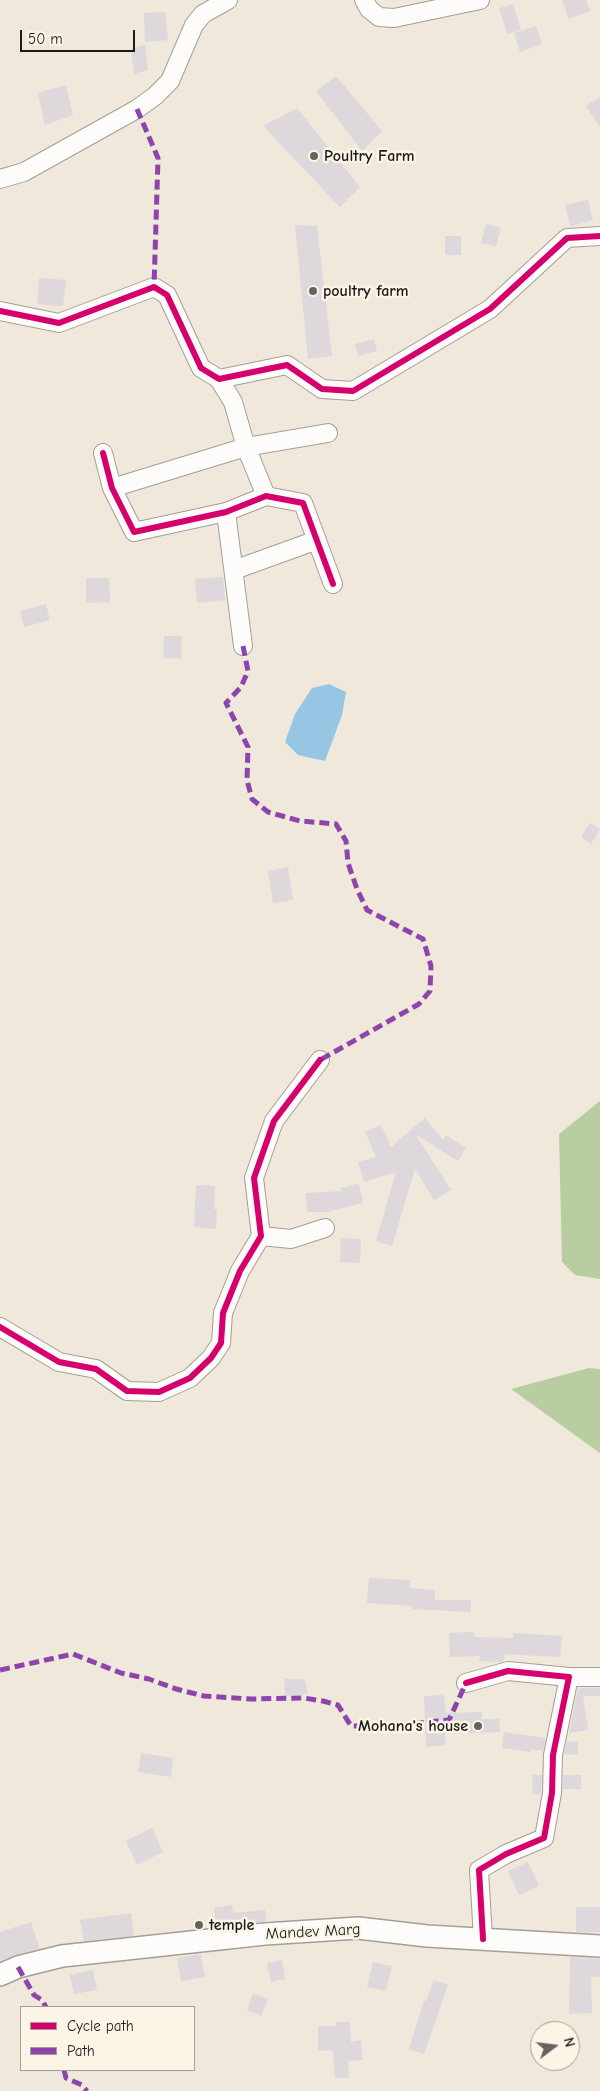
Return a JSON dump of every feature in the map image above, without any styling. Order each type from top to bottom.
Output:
[{"type":"main road","name":"Mandev Marg","points":[[0,1975],[18,1967],[62,1956],[266,1934],[358,1928],[427,1936],[600,1946]]},
{"type":"street","points":[[0,179],[24,172],[138,109],[155,96],[170,81],[194,25],[203,14],[228,0]]},
{"type":"street","points":[[364,0],[369,9],[379,17],[394,18],[480,0]]},
{"type":"street","points":[[219,379],[287,364],[322,389],[353,391],[490,309],[567,238],[600,236]]},
{"type":"street","points":[[0,311],[59,323],[154,287],[167,295],[201,368],[219,379],[233,402],[246,447],[266,496]]},
{"type":"street","points":[[112,488],[246,447],[328,433]]},
{"type":"street","points":[[103,453],[112,488],[134,532],[226,512],[266,496],[303,503],[333,584]]},
{"type":"street","points":[[226,512],[243,646]]},
{"type":"street","points":[[234,570],[317,540]]},
{"type":"street","points":[[0,1327],[59,1362],[96,1369],[127,1391],[159,1392],[190,1378],[211,1358],[221,1343],[224,1313],[240,1271],[261,1236],[254,1178],[274,1121],[320,1060]]},
{"type":"street","points":[[261,1236],[290,1239],[325,1228]]},
{"type":"street","points":[[466,1683],[508,1671],[569,1677],[600,1677]]},
{"type":"street","points":[[482,1939],[479,1870],[506,1854],[544,1838],[552,1793],[553,1755],[569,1677]]},
{"type":"green space","points":[[600,1101],[600,1279],[575,1275],[562,1262],[559,1134]]},
{"type":"green space","points":[[589,1368],[600,1369],[600,1453],[511,1389]]},
{"type":"water","points":[[329,684],[346,692],[342,715],[325,761],[298,755],[285,742],[295,714],[312,688]]},
{"type":"building","points":[[562,0],[586,0],[590,11],[569,19]]},
{"type":"building","points":[[513,4],[521,30],[507,34],[499,8]]},
{"type":"building","points":[[165,12],[168,40],[145,42],[144,13]]},
{"type":"building","points":[[536,26],[542,44],[520,52],[514,33]]},
{"type":"building","points":[[145,45],[148,70],[134,74],[131,48]]},
{"type":"building","name":"Poultry Farm","points":[[336,76],[382,131],[362,151],[316,91]]},
{"type":"building","points":[[66,85],[73,115],[45,125],[38,93]]},
{"type":"building","points":[[600,97],[600,127],[586,106]]},
{"type":"building","name":"Poultry Farm","points":[[297,108],[360,187],[340,207],[263,126]]},
{"type":"building","points":[[588,200],[593,220],[570,226],[565,205]]},
{"type":"building","points":[[486,224],[501,228],[496,246],[481,243]]},
{"type":"building","name":"poultry farm","points":[[295,225],[317,226],[332,356],[308,359]]},
{"type":"building","points":[[445,236],[461,236],[461,255],[445,255]]},
{"type":"building","points":[[39,278],[66,280],[63,306],[37,304]]},
{"type":"building","points":[[374,339],[377,351],[358,356],[355,344]]},
{"type":"building","points":[[223,577],[225,600],[197,603],[195,579]]},
{"type":"building","points":[[86,578],[109,578],[110,602],[86,603]]},
{"type":"building","points":[[46,604],[50,620],[24,627],[20,611]]},
{"type":"building","points":[[164,636],[182,636],[181,659],[163,658]]},
{"type":"building","points":[[590,823],[600,829],[591,844],[581,837]]},
{"type":"building","points":[[288,867],[293,900],[273,903],[268,871]]},
{"type":"building","points":[[425,1118],[443,1140],[446,1135],[466,1148],[458,1161],[416,1135],[451,1190],[434,1200],[415,1169],[392,1246],[376,1241],[396,1172],[364,1182],[358,1162],[376,1157],[365,1132],[381,1125],[391,1147]]},
{"type":"building","points":[[359,1184],[363,1203],[327,1212],[307,1212],[306,1193],[341,1191],[340,1188]]},
{"type":"building","points":[[196,1185],[215,1186],[214,1209],[217,1209],[216,1229],[194,1227]]},
{"type":"building","points":[[341,1238],[361,1239],[360,1263],[340,1262]]},
{"type":"building","points":[[369,1578],[411,1580],[410,1588],[435,1590],[435,1600],[471,1600],[471,1612],[412,1609],[412,1606],[367,1603]]},
{"type":"building","points":[[474,1632],[475,1637],[513,1638],[513,1633],[562,1636],[560,1657],[505,1654],[504,1661],[500,1662],[479,1661],[480,1656],[450,1657],[449,1633]]},
{"type":"building","points":[[284,1679],[305,1679],[308,1694],[285,1696]]},
{"type":"building","points":[[578,1688],[600,1688],[600,1696],[583,1696],[588,1730],[569,1733]]},
{"type":"building","points":[[444,1695],[446,1713],[482,1712],[482,1719],[499,1719],[500,1732],[445,1734],[446,1745],[426,1747],[424,1696]]},
{"type":"building","points":[[504,1732],[546,1738],[543,1751],[531,1749],[531,1752],[502,1748]]},
{"type":"building","points":[[567,1741],[578,1742],[578,1755],[564,1754]]},
{"type":"building","points":[[141,1753],[173,1758],[171,1777],[138,1772]]},
{"type":"building","points":[[533,1775],[542,1775],[541,1794],[532,1794]]},
{"type":"building","points":[[563,1775],[581,1775],[581,1789],[563,1789]]},
{"type":"building","points":[[152,1828],[163,1852],[137,1865],[126,1841]]},
{"type":"building","points":[[528,1862],[539,1886],[519,1895],[508,1871]]},
{"type":"building","points":[[232,1905],[233,1913],[265,1910],[266,1921],[216,1927],[214,1908]]},
{"type":"building","points":[[576,1907],[600,1907],[600,1932],[576,1932]]},
{"type":"building","points":[[131,1913],[134,1936],[84,1941],[80,1920]]},
{"type":"building","points":[[31,1922],[40,1949],[0,1961],[0,1932]]},
{"type":"building","points":[[201,1954],[205,1977],[181,1981],[177,1958]]},
{"type":"building","points":[[570,1957],[600,1959],[600,1977],[591,1977],[592,2013],[569,2014]]},
{"type":"building","points":[[282,1960],[285,1979],[271,1982],[267,1963]]},
{"type":"building","points":[[373,1962],[392,1966],[386,1991],[367,1987]]},
{"type":"building","points":[[93,1970],[97,1990],[74,1994],[70,1975]]},
{"type":"building","points":[[434,1980],[448,1985],[424,2054],[409,2049],[424,2001],[426,2001]]},
{"type":"building","points":[[253,1993],[268,1999],[261,2016],[247,2010]]},
{"type":"building","points":[[336,2022],[350,2022],[351,2042],[361,2040],[363,2060],[348,2061],[349,2078],[335,2078],[333,2050],[318,2051],[318,2026],[336,2026]]},
{"type":"marked path","points":[[137,109],[158,158],[154,287]]},
{"type":"marked path","points":[[243,646],[248,671],[241,687],[226,703],[248,747],[247,780],[252,799],[268,812],[300,821],[336,824],[346,841],[348,863],[367,910],[423,939],[431,966],[430,991],[419,1004],[320,1060]]},
{"type":"marked path","points":[[0,1670],[73,1654],[121,1673],[149,1679],[176,1689],[204,1696],[251,1699],[304,1698],[323,1701],[338,1705],[351,1726],[387,1726],[449,1720],[466,1683]]},
{"type":"marked path","points":[[18,1967],[34,1995],[42,2000],[45,2006]]},
{"type":"marked path","points":[[64,2071],[66,2078],[82,2085],[87,2091]]},
{"type":"cycle path","points":[[0,311],[59,323],[154,287],[167,295],[201,368],[219,379],[287,365],[322,389],[353,391],[490,309],[567,238],[600,236]]},
{"type":"cycle path","points":[[103,453],[112,488],[134,532],[226,512],[266,496],[303,503],[333,584]]},
{"type":"cycle path","points":[[0,1327],[59,1362],[96,1369],[127,1391],[159,1392],[190,1378],[211,1358],[221,1343],[223,1313],[240,1271],[261,1236],[254,1178],[274,1121],[320,1060]]},
{"type":"cycle path","points":[[466,1683],[508,1671],[569,1677],[553,1755],[552,1793],[544,1838],[506,1854],[479,1870],[483,1939]]},
{"type":"place","name":"Poultry Farm","points":[[314,156]]},
{"type":"place","name":"poultry farm","points":[[313,291]]},
{"type":"place","name":"Mohana's house","points":[[478,1726]]},
{"type":"place","name":"temple","points":[[199,1925]]}]
